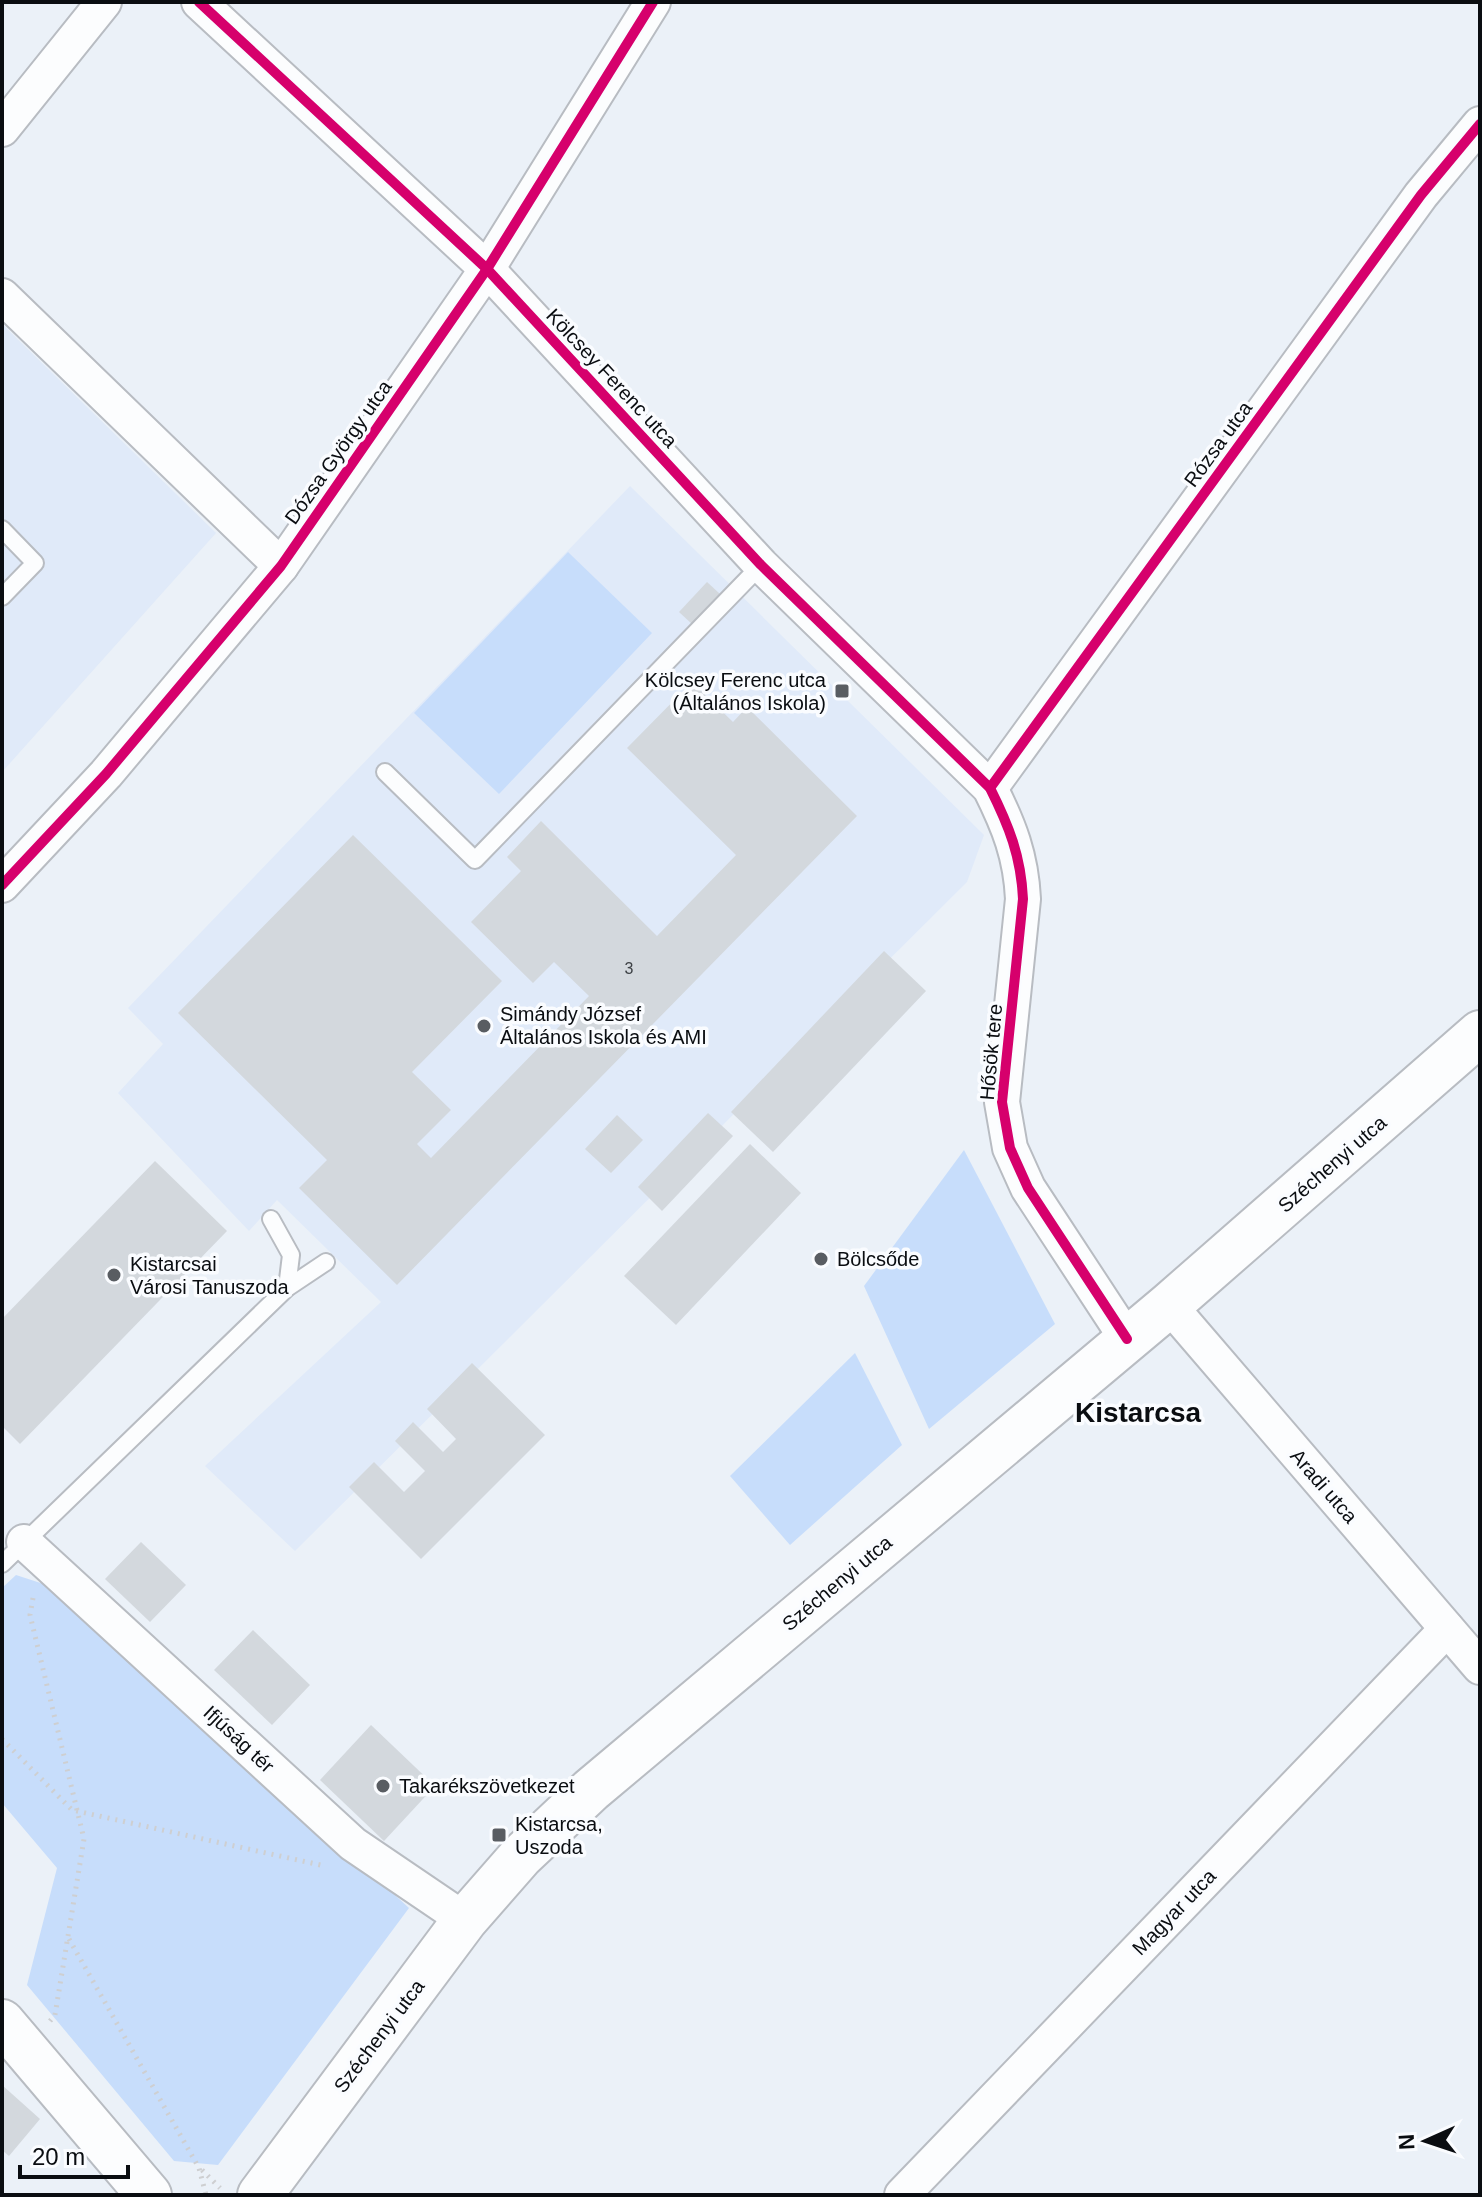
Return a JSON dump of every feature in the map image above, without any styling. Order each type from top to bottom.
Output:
[{"type":"main road","name":"Széchenyi utca","points":[[260,2195],[465,1920],[521,1856],[591,1790],[1169,1305],[1480,1033]]},
{"type":"main road","points":[[14,2036],[149,2195]]},
{"type":"street","points":[[2,129],[104,2]]},
{"type":"street","name":"Kölcsey Ferenc utca","points":[[199,2],[487,269],[761,565],[990,788]]},
{"type":"street","name":"Dózsa György utca","points":[[2,885],[106,774],[281,566],[487,269],[653,2]]},
{"type":"street","name":"Rózsa utca","points":[[990,788],[1421,195],[1480,124]]},
{"type":"street","points":[[2,296],[281,566]]},
{"type":"street","name":"Hősök tere","points":[[990,788],[1013,834],[1021,866],[1023,899],[1002,1102],[1010,1148],[1028,1188],[1127,1339]]},
{"type":"street","name":"Aradi utca","points":[[1169,1305],[1480,1667]]},
{"type":"street","name":"Ifjúság tér","points":[[22,1554],[353,1844],[465,1920]]},
{"type":"street","name":"Magyar utca","points":[[902,2195],[1447,1629]]},
{"type":"lane","points":[[2,529],[35,563],[2,597]]},
{"type":"lane","points":[[385,772],[475,860],[761,565]]},
{"type":"lane","points":[[271,1219],[291,1255],[287,1288]]},
{"type":"lane","points":[[22,1554],[287,1288],[326,1262]]},
{"type":"path","points":[[14,2036],[55,2015],[84,1839],[30,1615],[22,1554]]},
{"type":"path","points":[[2,1739],[72,1810],[78,1812],[327,1867],[353,1844]]},
{"type":"path","points":[[68,1937],[199,2168],[206,2195]]},
{"type":"path","points":[[199,2168],[226,2195]]},
{"type":"shaded area","points":[[2,324],[216,533],[2,772]]},
{"type":"shaded area","name":"Simándy József Általános Iskola és AMI","points":[[630,486],[984,835],[967,882],[295,1551],[205,1466],[381,1302],[277,1200],[249,1231],[118,1093],[163,1044],[128,1008]]},
{"type":"shaded area","points":[[568,552],[652,633],[499,794],[414,713]]},
{"type":"shaded area","points":[[964,1150],[1055,1324],[929,1429],[864,1286]]},
{"type":"shaded area","points":[[855,1353],[902,1445],[790,1545],[730,1476]]},
{"type":"shaded area","points":[[16,1575],[65,1591],[409,1908],[218,2165],[174,2161],[27,1985],[57,1868],[2,1803],[2,1588]]},
{"type":"building","points":[[707,582],[720,594],[692,624],[679,612]]},
{"type":"building","points":[[692,682],[733,722],[747,707],[857,816],[397,1285],[299,1188],[327,1160],[178,1013],[353,835],[502,981],[412,1072],[451,1110],[417,1144],[431,1158],[589,996],[554,962],[533,983],[471,922],[521,871],[507,857],[541,821],[657,936],[736,855],[627,748]]},
{"type":"building","points":[[884,951],[926,991],[773,1152],[731,1112]]},
{"type":"building","points":[[708,1113],[733,1136],[662,1211],[638,1187]]},
{"type":"building","points":[[617,1115],[643,1140],[611,1173],[585,1149]]},
{"type":"building","points":[[750,1144],[801,1193],[676,1325],[624,1276]]},
{"type":"building","name":"Kistarcsai Városi Tanuszoda","points":[[155,1161],[227,1231],[20,1444],[2,1426],[2,1319]]},
{"type":"building","points":[[472,1363],[545,1435],[421,1559],[349,1487],[374,1462],[404,1492],[425,1471],[395,1441],[413,1422],[443,1452],[456,1439],[427,1409]]},
{"type":"building","points":[[141,1542],[186,1585],[150,1622],[105,1579]]},
{"type":"building","points":[[253,1630],[310,1685],[272,1725],[214,1670]]},
{"type":"building","points":[[371,1725],[435,1786],[384,1841],[320,1780]]},
{"type":"building","points":[[2,2085],[40,2119],[9,2156],[2,2150]]},
{"type":"cycle path","points":[[199,2],[487,269],[761,565],[990,788],[1013,842],[1023,899],[1002,1102],[1010,1148],[1028,1188],[1127,1339]]},
{"type":"cycle path","points":[[2,885],[106,774],[281,566],[487,269],[653,2]]},
{"type":"cycle path","points":[[990,788],[1421,195],[1480,124]]},
{"type":"place","name":"Kölcsey Ferenc utca (Általános Iskola)","points":[[842,691]]},
{"type":"place","name":"Simándy József Általános Iskola és AMI","points":[[484,1026]]},
{"type":"place","name":"Bölcsőde","points":[[821,1259]]},
{"type":"place","name":"Kistarcsai Városi Tanuszoda","points":[[114,1275]]},
{"type":"place","name":"Takarékszövetkezet","points":[[383,1786]]},
{"type":"place","name":"Kistarcsa, Uszoda","points":[[499,1835]]},
{"type":"district","name":"Kistarcsa","points":[[1138,1412]]}]
